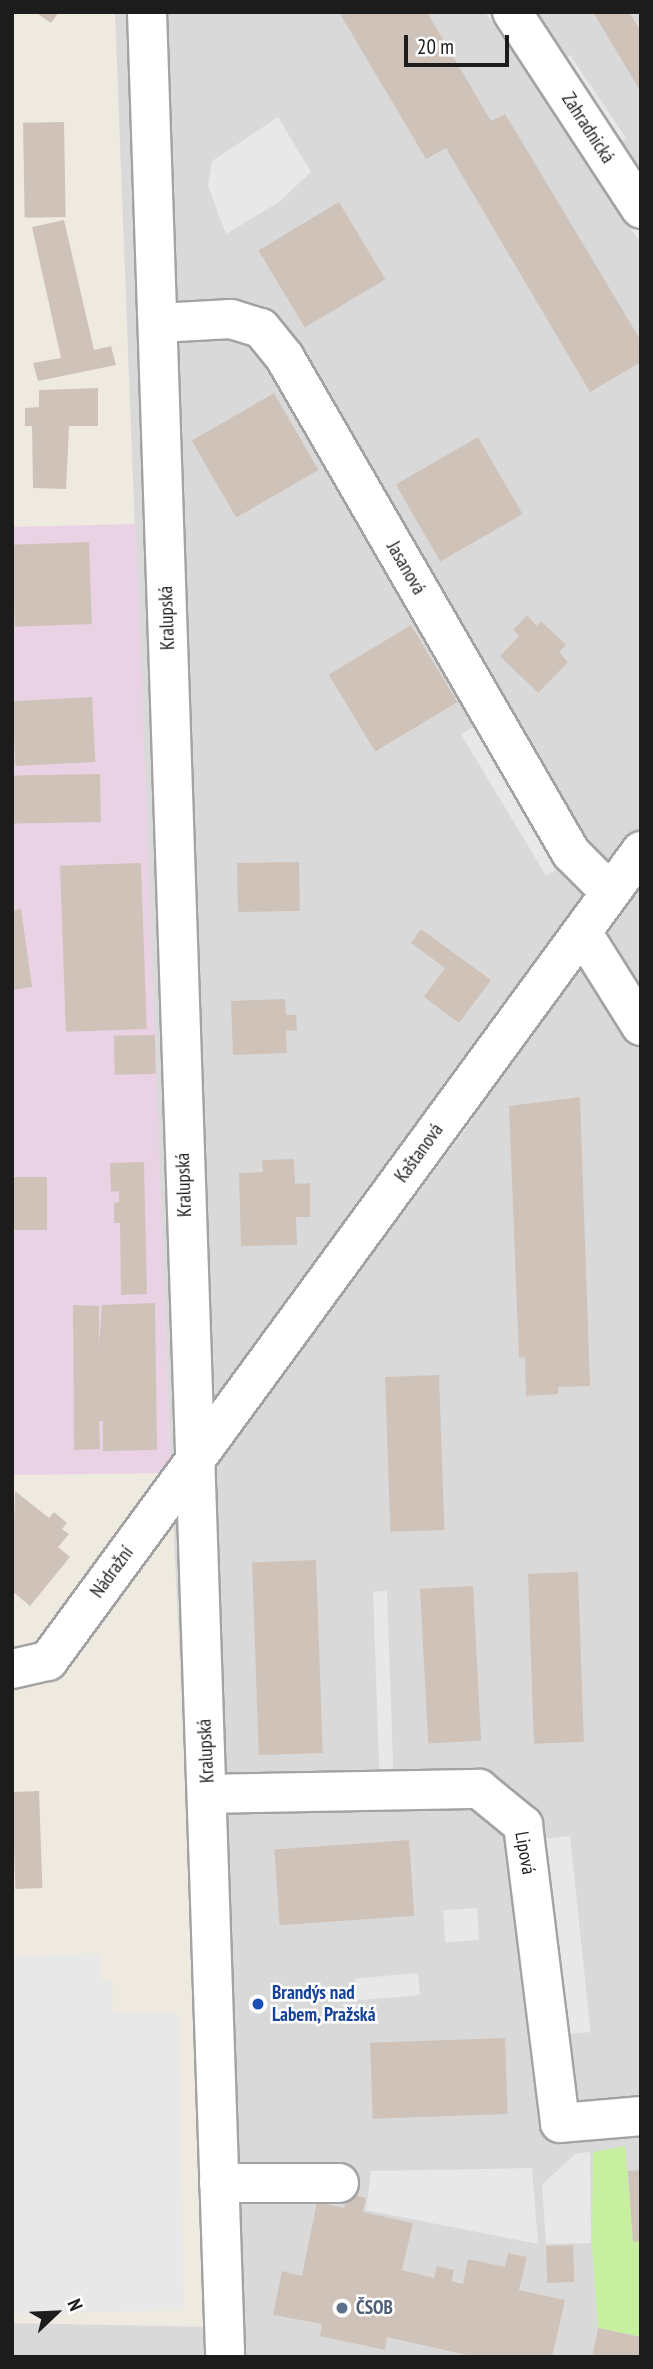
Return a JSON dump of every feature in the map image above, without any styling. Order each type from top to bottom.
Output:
[{"type":"street","name":"Kralupská","points":[[147,12],[159,323],[191,1414],[198,1454],[195,1494],[208,1794],[225,2357]]},
{"type":"street","name":"Zahradnická","points":[[512,12],[641,209]]},
{"type":"street","name":"Jasanová","points":[[159,323],[231,319],[261,328],[285,358],[571,853],[610,892]]},
{"type":"street","name":"Kaštanová","points":[[198,1454],[641,851]]},
{"type":"street","points":[[582,932],[641,1027]]},
{"type":"street","name":"Nádražní","points":[[12,1670],[48,1661],[198,1454]]},
{"type":"street","name":"Lipová","points":[[208,1794],[478,1789],[523,1825],[560,2123],[641,2116]]},
{"type":"street","points":[[219,2183],[339,2183]]},
{"type":"shaded area","points":[[115,12],[641,12],[641,2357],[12,2357],[12,2323],[211,2327],[171,1473]]},
{"type":"shaded area","points":[[485,12],[499,12],[641,225],[641,244]]},
{"type":"shaded area","points":[[570,55],[626,138],[617,144],[561,61]]},
{"type":"shaded area","points":[[278,117],[311,172],[279,202],[226,234],[208,186],[212,161]]},
{"type":"shaded area","points":[[136,524],[171,1473],[12,1475],[12,527]]},
{"type":"shaded area","points":[[480,723],[565,864],[546,876],[461,734]]},
{"type":"shaded area","points":[[486,1088],[471,1122],[275,1385],[264,1390]]},
{"type":"shaded area","points":[[373,1591],[387,1591],[393,1769],[379,1769]]},
{"type":"shaded area","points":[[276,1800],[446,1800],[446,1810],[276,1810]]},
{"type":"shaded area","points":[[570,1836],[591,2032],[561,2035],[540,1839]]},
{"type":"shaded area","points":[[477,1908],[479,1940],[445,1942],[443,1910]]},
{"type":"shaded area","points":[[100,1954],[102,1981],[112,1981],[113,2012],[170,2012],[179,2017],[184,2310],[14,2314],[12,1955]]},
{"type":"shaded area","points":[[418,1973],[420,1995],[357,2000],[355,1978]]},
{"type":"shaded area","points":[[590,2152],[591,2243],[546,2244],[542,2185],[575,2154]]},
{"type":"shaded area","points":[[532,2168],[538,2244],[366,2210],[371,2171]]},
{"type":"green space","points":[[625,2146],[633,2241],[641,2241],[641,2337],[598,2328],[592,2245],[593,2152]]},
{"type":"building","points":[[35,12],[59,12],[51,23]]},
{"type":"building","points":[[339,12],[427,12],[491,121],[505,114],[641,341],[641,362],[590,392],[446,148],[426,159]]},
{"type":"building","points":[[593,12],[629,12],[641,32],[641,92]]},
{"type":"building","points":[[64,122],[66,217],[25,218],[23,123]]},
{"type":"building","points":[[339,202],[385,279],[305,328],[258,250]]},
{"type":"building","points":[[64,220],[94,350],[111,346],[116,365],[38,381],[33,363],[61,358],[32,227]]},
{"type":"building","points":[[98,388],[98,426],[69,426],[66,489],[33,488],[32,426],[25,426],[25,408],[39,407],[39,390]]},
{"type":"building","points":[[274,393],[318,470],[236,518],[192,440]]},
{"type":"building","points":[[478,437],[522,514],[440,562],[396,484]]},
{"type":"building","points":[[89,542],[92,624],[15,627],[12,545]]},
{"type":"building","points":[[527,615],[537,626],[541,621],[566,645],[559,652],[568,662],[538,693],[500,656],[519,636],[513,630]]},
{"type":"building","points":[[411,625],[457,702],[375,752],[329,674]]},
{"type":"building","points":[[92,697],[95,762],[16,766],[12,701]]},
{"type":"building","points":[[100,774],[101,822],[13,824],[12,776]]},
{"type":"building","points":[[299,862],[300,911],[238,912],[237,863]]},
{"type":"building","points":[[141,863],[147,1029],[66,1032],[60,866]]},
{"type":"building","points":[[21,909],[32,987],[12,990],[12,911]]},
{"type":"building","points":[[421,929],[491,980],[459,1023],[424,997],[445,968],[411,943]]},
{"type":"building","points":[[285,999],[286,1015],[296,1015],[297,1030],[286,1031],[287,1053],[233,1055],[231,1001]]},
{"type":"building","points":[[155,1035],[156,1074],[115,1075],[114,1036]]},
{"type":"building","points":[[580,1097],[590,1386],[558,1387],[558,1394],[526,1396],[525,1357],[519,1358],[509,1106]]},
{"type":"building","points":[[294,1159],[295,1184],[310,1183],[310,1217],[296,1217],[297,1245],[241,1246],[239,1173],[263,1172],[262,1160]]},
{"type":"building","points":[[144,1162],[147,1294],[121,1295],[120,1223],[114,1223],[114,1203],[119,1202],[119,1191],[111,1192],[110,1163]]},
{"type":"building","points":[[12,1177],[47,1177],[47,1230],[12,1230]]},
{"type":"building","points":[[155,1303],[157,1450],[103,1451],[103,1421],[99,1421],[100,1449],[74,1450],[73,1305],[99,1306],[99,1346],[102,1305]]},
{"type":"building","points":[[439,1375],[444,1530],[390,1532],[385,1377]]},
{"type":"building","points":[[15,1491],[49,1518],[54,1512],[67,1523],[62,1529],[69,1534],[58,1547],[70,1557],[30,1606],[12,1591]]},
{"type":"building","points":[[316,1560],[323,1753],[259,1755],[252,1562]]},
{"type":"building","points":[[578,1572],[584,1742],[534,1744],[528,1574]]},
{"type":"building","points":[[473,1586],[481,1741],[428,1744],[420,1589]]},
{"type":"building","points":[[39,1791],[42,1888],[15,1889],[12,1792]]},
{"type":"building","points":[[409,1840],[414,1916],[280,1925],[274,1849]]},
{"type":"building","points":[[505,2038],[508,2114],[373,2119],[370,2043]]},
{"type":"building","points":[[641,2170],[641,2241],[633,2242],[628,2171]]},
{"type":"building","points":[[348,2193],[366,2198],[363,2212],[413,2223],[402,2270],[434,2278],[437,2266],[454,2270],[452,2281],[463,2284],[468,2259],[505,2267],[508,2253],[527,2257],[519,2290],[565,2300],[552,2357],[475,2357],[387,2337],[385,2350],[320,2336],[322,2324],[273,2315],[282,2271],[302,2276],[317,2202],[344,2208]]},
{"type":"building","points":[[573,2245],[574,2282],[547,2283],[546,2246]]},
{"type":"building","points":[[598,2328],[641,2337],[641,2357],[592,2357]]},
{"type":"place","name":"Brandýs nad Labem, Pražská","points":[[258,2004]]},
{"type":"place","name":"ČSOB","points":[[342,2308]]}]
